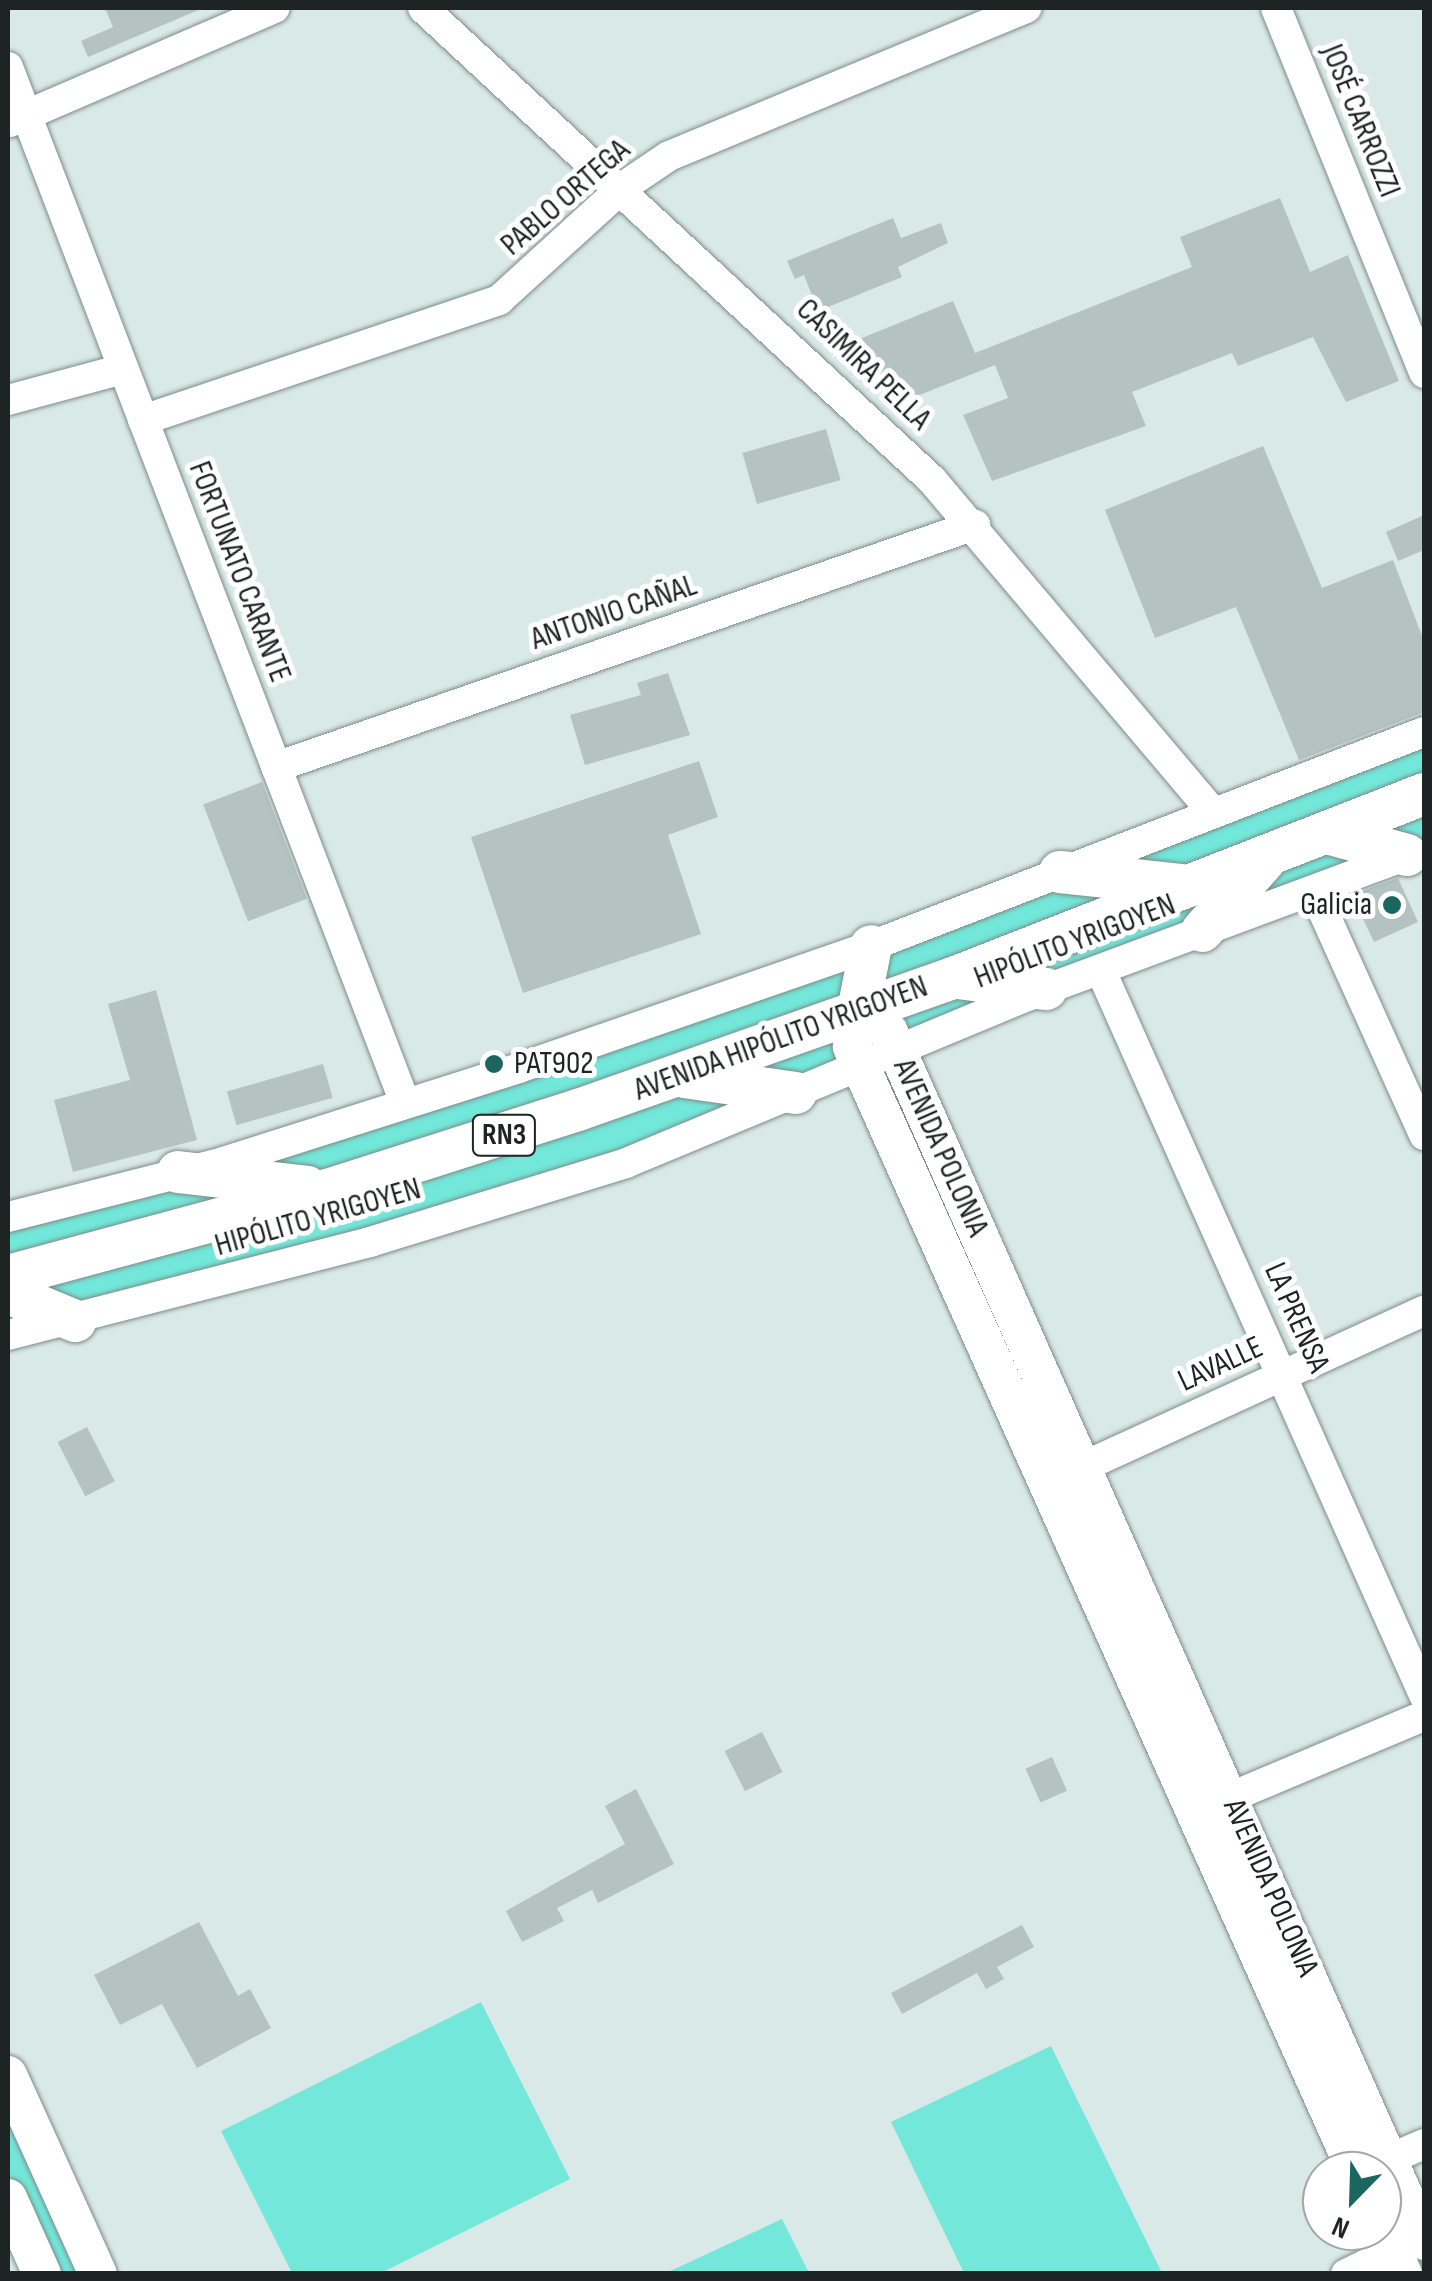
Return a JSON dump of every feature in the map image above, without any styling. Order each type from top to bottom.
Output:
[{"type":"highway","name":"AVENIDA HIPÓLITO YRIGOYEN","points":[[8,1276],[327,1190],[679,1076],[952,978],[1424,794]]},
{"type":"highway","points":[[1327,833],[1416,851]]},
{"type":"highway","points":[[1202,931],[1270,854]]},
{"type":"highway","points":[[1060,872],[1188,886]]},
{"type":"highway","points":[[858,1011],[872,946]]},
{"type":"highway","points":[[952,978],[1046,989]]},
{"type":"highway","points":[[679,1076],[796,1093]]},
{"type":"highway","points":[[178,1172],[327,1190]]},
{"type":"highway","points":[[8,1293],[74,1321]]},
{"type":"main road","name":"AVENIDA POLONIA","points":[[1367,2151],[1195,1812],[1064,1476],[886,1024],[858,1011],[851,1039],[861,1065],[1064,1476],[1230,1797],[1369,2151]]},
{"type":"main road","points":[[8,2075],[18,2126],[98,2274]]},
{"type":"main road","points":[[8,2198],[26,2257]]},
{"type":"street","points":[[17,120],[275,8]]},
{"type":"street","name":"CASIMIRA PELLA","points":[[423,8],[624,186],[975,525],[1213,812]]},
{"type":"street","name":"PABLO ORTEGA","points":[[143,420],[500,300],[624,186],[669,156],[1027,8]]},
{"type":"street","name":"JOSÉ CARROZZI","points":[[1276,8],[1424,373]]},
{"type":"street","name":"FORTUNATO CARANTE","points":[[8,67],[17,120],[124,368],[405,1103]]},
{"type":"street","points":[[8,400],[124,368]]},
{"type":"street","name":"ANTONIO CAÑAL","points":[[276,767],[975,525]]},
{"type":"street","points":[[8,1217],[178,1172],[405,1103],[872,946],[1424,732]]},
{"type":"street","name":"HIPÓLITO YRIGOYEN","points":[[8,1335],[74,1321],[626,1163],[1046,989],[1416,851]]},
{"type":"street","points":[[1314,891],[1424,1136]]},
{"type":"street","name":"LA PRENSA","points":[[1101,971],[1424,1695]]},
{"type":"street","name":"LAVALLE","points":[[1064,1476],[1424,1311]]},
{"type":"street","points":[[1195,1812],[1424,1716]]},
{"type":"street","points":[[1346,2274],[1405,2247]]},
{"type":"green space","points":[[1424,732],[1424,848],[897,1050],[1384,2151],[1373,2151],[861,1066],[626,1163],[8,1335],[8,1217],[405,1103]]},
{"type":"green space","points":[[481,2002],[570,2179],[381,2273],[292,2273],[221,2131]]},
{"type":"green space","points":[[1051,2046],[1162,2273],[964,2273],[891,2122]]},
{"type":"green space","points":[[8,2075],[98,2273],[42,2273],[8,2198]]},
{"type":"green space","points":[[1402,2191],[1424,2241],[1424,2273],[1403,2273],[1393,2251],[1402,2251]]},
{"type":"green space","points":[[782,2219],[809,2273],[666,2273]]},
{"type":"building","points":[[105,8],[203,8],[88,57],[81,41],[113,27]]},
{"type":"building","points":[[1280,198],[1310,272],[1348,255],[1399,381],[1346,402],[1313,337],[1238,366],[1232,353],[1132,392],[1146,426],[992,481],[963,415],[1008,398],[995,365],[912,398],[905,380],[882,389],[862,338],[953,301],[975,353],[1192,267],[1180,237]]},
{"type":"building","points":[[893,218],[901,238],[941,223],[948,243],[898,267],[902,277],[818,311],[804,275],[795,279],[787,261]]},
{"type":"building","points":[[826,429],[841,480],[757,504],[742,453]]},
{"type":"building","points":[[1263,446],[1322,588],[1393,560],[1424,641],[1424,712],[1299,760],[1236,607],[1155,638],[1105,510]]},
{"type":"building","points":[[1424,515],[1424,550],[1398,561],[1386,532]]},
{"type":"building","points":[[668,673],[690,735],[585,765],[570,715],[641,695],[637,683]]},
{"type":"building","points":[[699,761],[718,817],[668,835],[701,934],[523,993],[471,837]]},
{"type":"building","points":[[262,782],[307,899],[248,921],[203,805]]},
{"type":"building","points":[[1398,878],[1418,922],[1374,942],[1356,904],[1360,892]]},
{"type":"building","points":[[156,990],[197,1140],[73,1172],[54,1100],[130,1080],[108,1004]]},
{"type":"building","points":[[323,1064],[333,1098],[237,1125],[227,1092]]},
{"type":"building","points":[[87,1427],[115,1481],[85,1496],[58,1442]]},
{"type":"building","points":[[762,1732],[782,1772],[745,1791],[725,1751]]},
{"type":"building","points":[[1052,1757],[1067,1791],[1041,1803],[1026,1769]]},
{"type":"building","points":[[636,1789],[674,1864],[598,1903],[592,1890],[557,1908],[564,1921],[522,1942],[506,1911],[625,1844],[605,1806]]},
{"type":"building","points":[[199,1922],[238,1996],[250,1989],[271,2028],[197,2068],[162,2004],[120,2025],[94,1975]]},
{"type":"building","points":[[1022,1925],[1034,1947],[997,1967],[1004,1979],[986,1989],[977,1973],[902,2014],[891,1993]]},
{"type":"place","name":"Galicia","points":[[1392,905]]},
{"type":"place","name":"PAT902","points":[[494,1064]]}]
